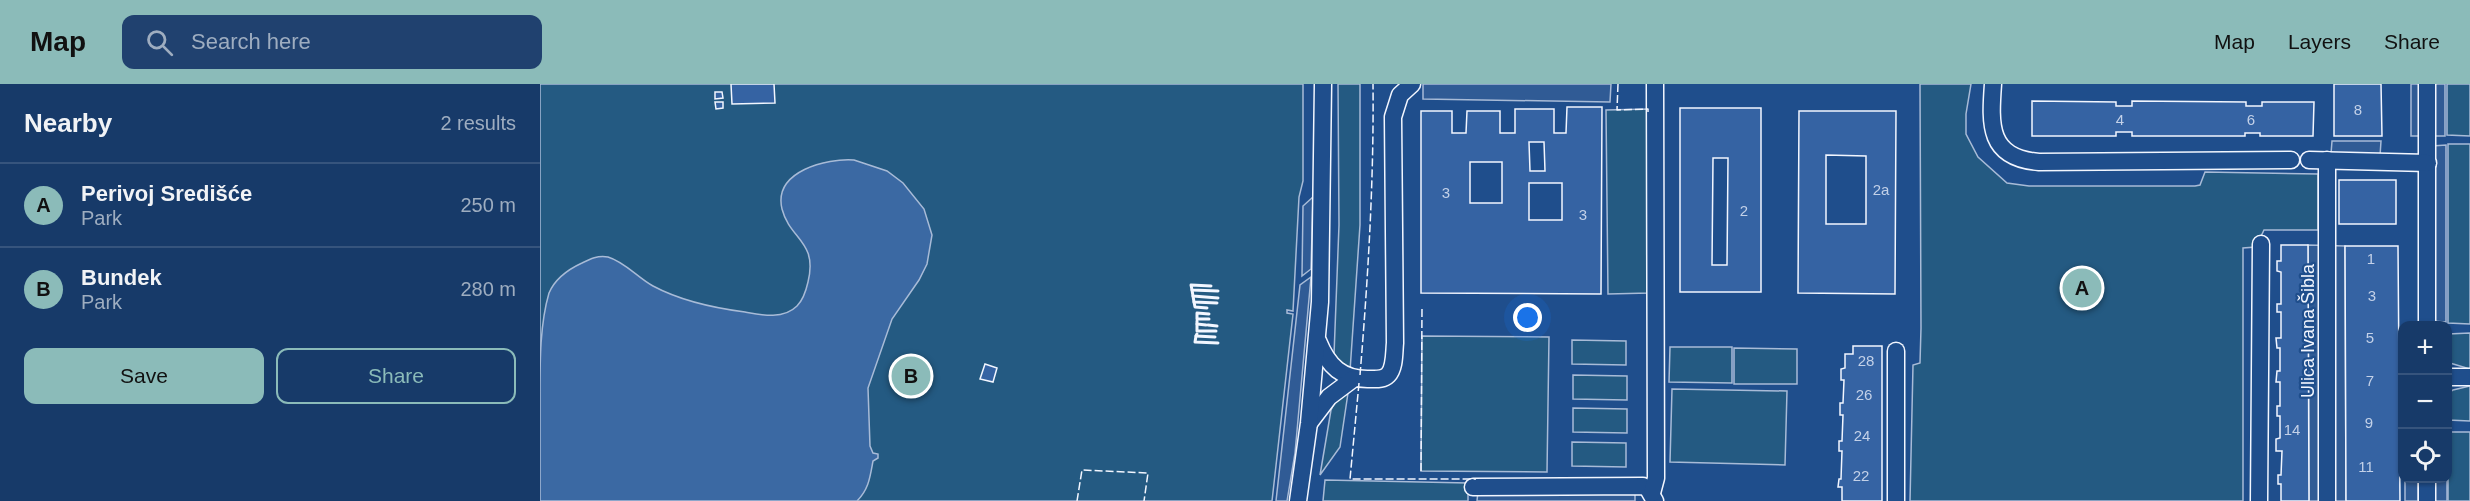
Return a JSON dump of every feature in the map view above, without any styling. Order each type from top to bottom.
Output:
[{"type":"street","points":[[1318,340],[1331,366],[1353,379],[1380,379],[1388,375],[1394,358],[1394,117],[1400,95],[1412,84]]},
{"type":"street","points":[[1654,497],[1656,466],[1655,84]]},
{"type":"street","points":[[1993,84],[1992,129],[1998,143],[2018,159],[2039,162],[2291,160]]},
{"type":"street","points":[[2427,84],[2427,321]]},
{"type":"street","points":[[1298,501],[1318,340],[1322,253],[1321,87]]},
{"type":"street","points":[[2309,160],[2428,163]]},
{"type":"street","name":"Ulica Ivana Šibla","points":[[2327,160],[2327,501]]},
{"type":"street","points":[[2259,501],[2260,244]]},
{"type":"street","points":[[1896,351],[1896,501]]},
{"type":"street","points":[[2452,377],[2470,377]]},
{"type":"street","points":[[1309,423],[1329,397],[1353,379]]},
{"type":"street","points":[[2427,483],[2427,501]]},
{"type":"street","points":[[1473,487],[1643,486],[1654,497]]},
{"type":"shaded area","points":[[540,84],[1303,84],[1303,181],[1299,197],[1293,311],[1287,310],[1287,313],[1293,314],[1272,501],[540,501]]},
{"type":"shaded area","points":[[1338,84],[1360,84],[1360,225],[1350,371],[1334,355],[1339,225]]},
{"type":"shaded area","points":[[1423,84],[1611,84],[1610,102],[1423,99]]},
{"type":"shaded area","points":[[1920,84],[1971,84],[1966,114],[1966,134],[1978,157],[2007,183],[2029,186],[2195,186],[2200,185],[2205,172],[2318,174],[2318,230],[2264,230],[2256,247],[2243,248],[2243,501],[1910,501],[1913,365],[1920,363],[1921,328]]},
{"type":"shaded area","points":[[2411,84],[2445,84],[2445,136],[2411,136]]},
{"type":"shaded area","points":[[2447,84],[2470,84],[2470,136],[2447,135]]},
{"type":"shaded area","points":[[1648,109],[1649,293],[1608,294],[1606,110]]},
{"type":"shaded area","points":[[2332,141],[2381,141],[2380,156],[2331,154]]},
{"type":"shaded area","points":[[2448,144],[2470,144],[2470,324],[2448,321]]},
{"type":"shaded area","points":[[2446,145],[2446,321],[2431,321],[2432,146]]},
{"type":"shaded area","points":[[854,160],[887,171],[903,183],[924,209],[932,235],[927,264],[919,280],[892,319],[868,388],[870,446],[873,453],[878,454],[878,458],[873,461],[867,487],[857,501],[540,501],[541,342],[549,293],[559,279],[572,268],[588,260],[608,257],[653,286],[686,300],[758,314],[785,313],[797,306],[803,298],[810,268],[806,249],[786,219],[781,196],[786,185],[804,170],[830,161]]},
{"type":"shaded area","points":[[1313,197],[1311,269],[1302,276],[1303,206]]},
{"type":"shaded area","points":[[2308,245],[2345,246],[2346,501],[2309,501]]},
{"type":"shaded area","points":[[1311,277],[1295,453],[1287,501],[1276,501],[1300,285]]},
{"type":"shaded area","points":[[2470,333],[2470,369],[2452,364],[2452,334]]},
{"type":"shaded area","points":[[1422,336],[1549,337],[1547,472],[1421,471]]},
{"type":"shaded area","points":[[1572,340],[1626,341],[1626,365],[1572,364]]},
{"type":"shaded area","points":[[1670,347],[1732,347],[1732,383],[1669,382]]},
{"type":"shaded area","points":[[1734,348],[1797,349],[1797,384],[1734,384]]},
{"type":"shaded area","points":[[1573,375],[1627,376],[1627,400],[1573,399]]},
{"type":"shaded area","points":[[2470,386],[2470,421],[2452,420],[2453,390]]},
{"type":"shaded area","points":[[1672,389],[1787,391],[1785,465],[1670,462]]},
{"type":"shaded area","points":[[1348,393],[1340,447],[1320,475],[1331,410],[1335,401]]},
{"type":"shaded area","points":[[1573,408],[1627,409],[1627,433],[1573,432]]},
{"type":"shaded area","points":[[2452,432],[2470,432],[2470,501],[2448,501],[2448,483],[2452,483]]},
{"type":"shaded area","points":[[1572,442],[1626,443],[1626,467],[1572,466]]},
{"type":"shaded area","points":[[1325,480],[1468,483],[1468,501],[1323,501]]},
{"type":"shaded area","points":[[2405,483],[2418,483],[2418,501],[2405,501]]},
{"type":"shaded area","points":[[2434,483],[2447,483],[2447,501],[2433,501]]},
{"type":"shaded area","points":[[1478,491],[1635,492],[1635,501],[1477,501]]},
{"type":"building","points":[[731,84],[774,84],[775,103],[732,104]]},
{"type":"building","points":[[2334,84],[2381,84],[2382,136],[2334,136]]},
{"type":"building","points":[[715,92],[722,92],[723,98],[715,99]]},
{"type":"building","points":[[2032,101],[2116,102],[2116,106],[2132,106],[2132,101],[2246,102],[2246,106],[2262,106],[2262,102],[2314,102],[2313,136],[2260,136],[2260,133],[2245,133],[2245,136],[2132,136],[2132,132],[2116,132],[2116,136],[2032,136]]},
{"type":"building","points":[[715,102],[723,102],[723,108],[716,109]]},
{"type":"building","points":[[1567,107],[1602,107],[1601,294],[1421,293],[1421,111],[1452,111],[1452,133],[1466,133],[1467,111],[1500,111],[1500,133],[1515,133],[1515,109],[1554,109],[1554,133],[1566,133]],"holes":[[[1529,142],[1544,142],[1545,171],[1530,171]],[[1470,162],[1502,162],[1502,203],[1470,203]],[[1529,183],[1562,183],[1562,220],[1529,220]]]},
{"type":"building","points":[[1680,108],[1761,108],[1761,292],[1680,292]],"holes":[[[1713,158],[1728,158],[1727,265],[1712,265]]]},
{"type":"building","points":[[1799,111],[1896,111],[1895,294],[1798,293]],"holes":[[[1826,155],[1866,156],[1866,224],[1826,224]]]},
{"type":"building","points":[[2339,180],[2396,180],[2396,224],[2339,224]]},
{"type":"building","points":[[2281,245],[2308,245],[2309,501],[2281,501],[2281,484],[2278,484],[2278,475],[2281,475],[2282,451],[2276,451],[2276,439],[2280,438],[2280,416],[2277,416],[2277,406],[2280,406],[2280,382],[2276,382],[2277,371],[2280,371],[2280,348],[2277,348],[2276,338],[2281,338],[2281,312],[2277,312],[2277,304],[2281,304],[2281,272],[2277,271],[2277,261],[2281,261]]},
{"type":"building","points":[[2345,246],[2398,246],[2398,483],[2400,483],[2400,501],[2346,501]]},
{"type":"building","points":[[1853,346],[1882,346],[1882,501],[1842,501],[1842,487],[1838,487],[1839,479],[1841,479],[1842,451],[1839,451],[1839,441],[1842,441],[1843,415],[1840,415],[1840,403],[1843,403],[1844,380],[1841,380],[1841,369],[1845,368],[1845,354],[1853,354]]},
{"type":"building","points":[[985,364],[997,368],[993,382],[980,379]]},
{"type":"fence","points":[[1360,375],[1370,230],[1373,84]]},
{"type":"fence","points":[[1618,84],[1617,110],[1648,109],[1648,112]]},
{"type":"fence","points":[[1421,471],[1422,308]]},
{"type":"fence","points":[[1359,383],[1350,479],[1476,479]]},
{"type":"fence","points":[[1077,501],[1082,470],[1148,473],[1144,501]]},
{"type":"wall","points":[[1211,286],[1191,285],[1192,290],[1218,291]]},
{"type":"wall","points":[[1192,290],[1193,296],[1218,298]]},
{"type":"wall","points":[[1193,296],[1194,302],[1217,303]]},
{"type":"wall","points":[[1194,302],[1195,307],[1207,308]]},
{"type":"wall","points":[[1209,314],[1197,313],[1197,319],[1209,319]]},
{"type":"wall","points":[[1197,321],[1197,324],[1206,325]]},
{"type":"wall","points":[[1197,324],[1197,331],[1216,331]]},
{"type":"wall","points":[[1208,325],[1217,326]]},
{"type":"wall","points":[[1197,334],[1196,336],[1215,337]]},
{"type":"wall","points":[[1196,336],[1195,342],[1218,343]]},
{"type":"place","name":"Perivoj Središće","points":[[2082,288]]},
{"type":"place","name":"Bundek","points":[[911,376]]}]
